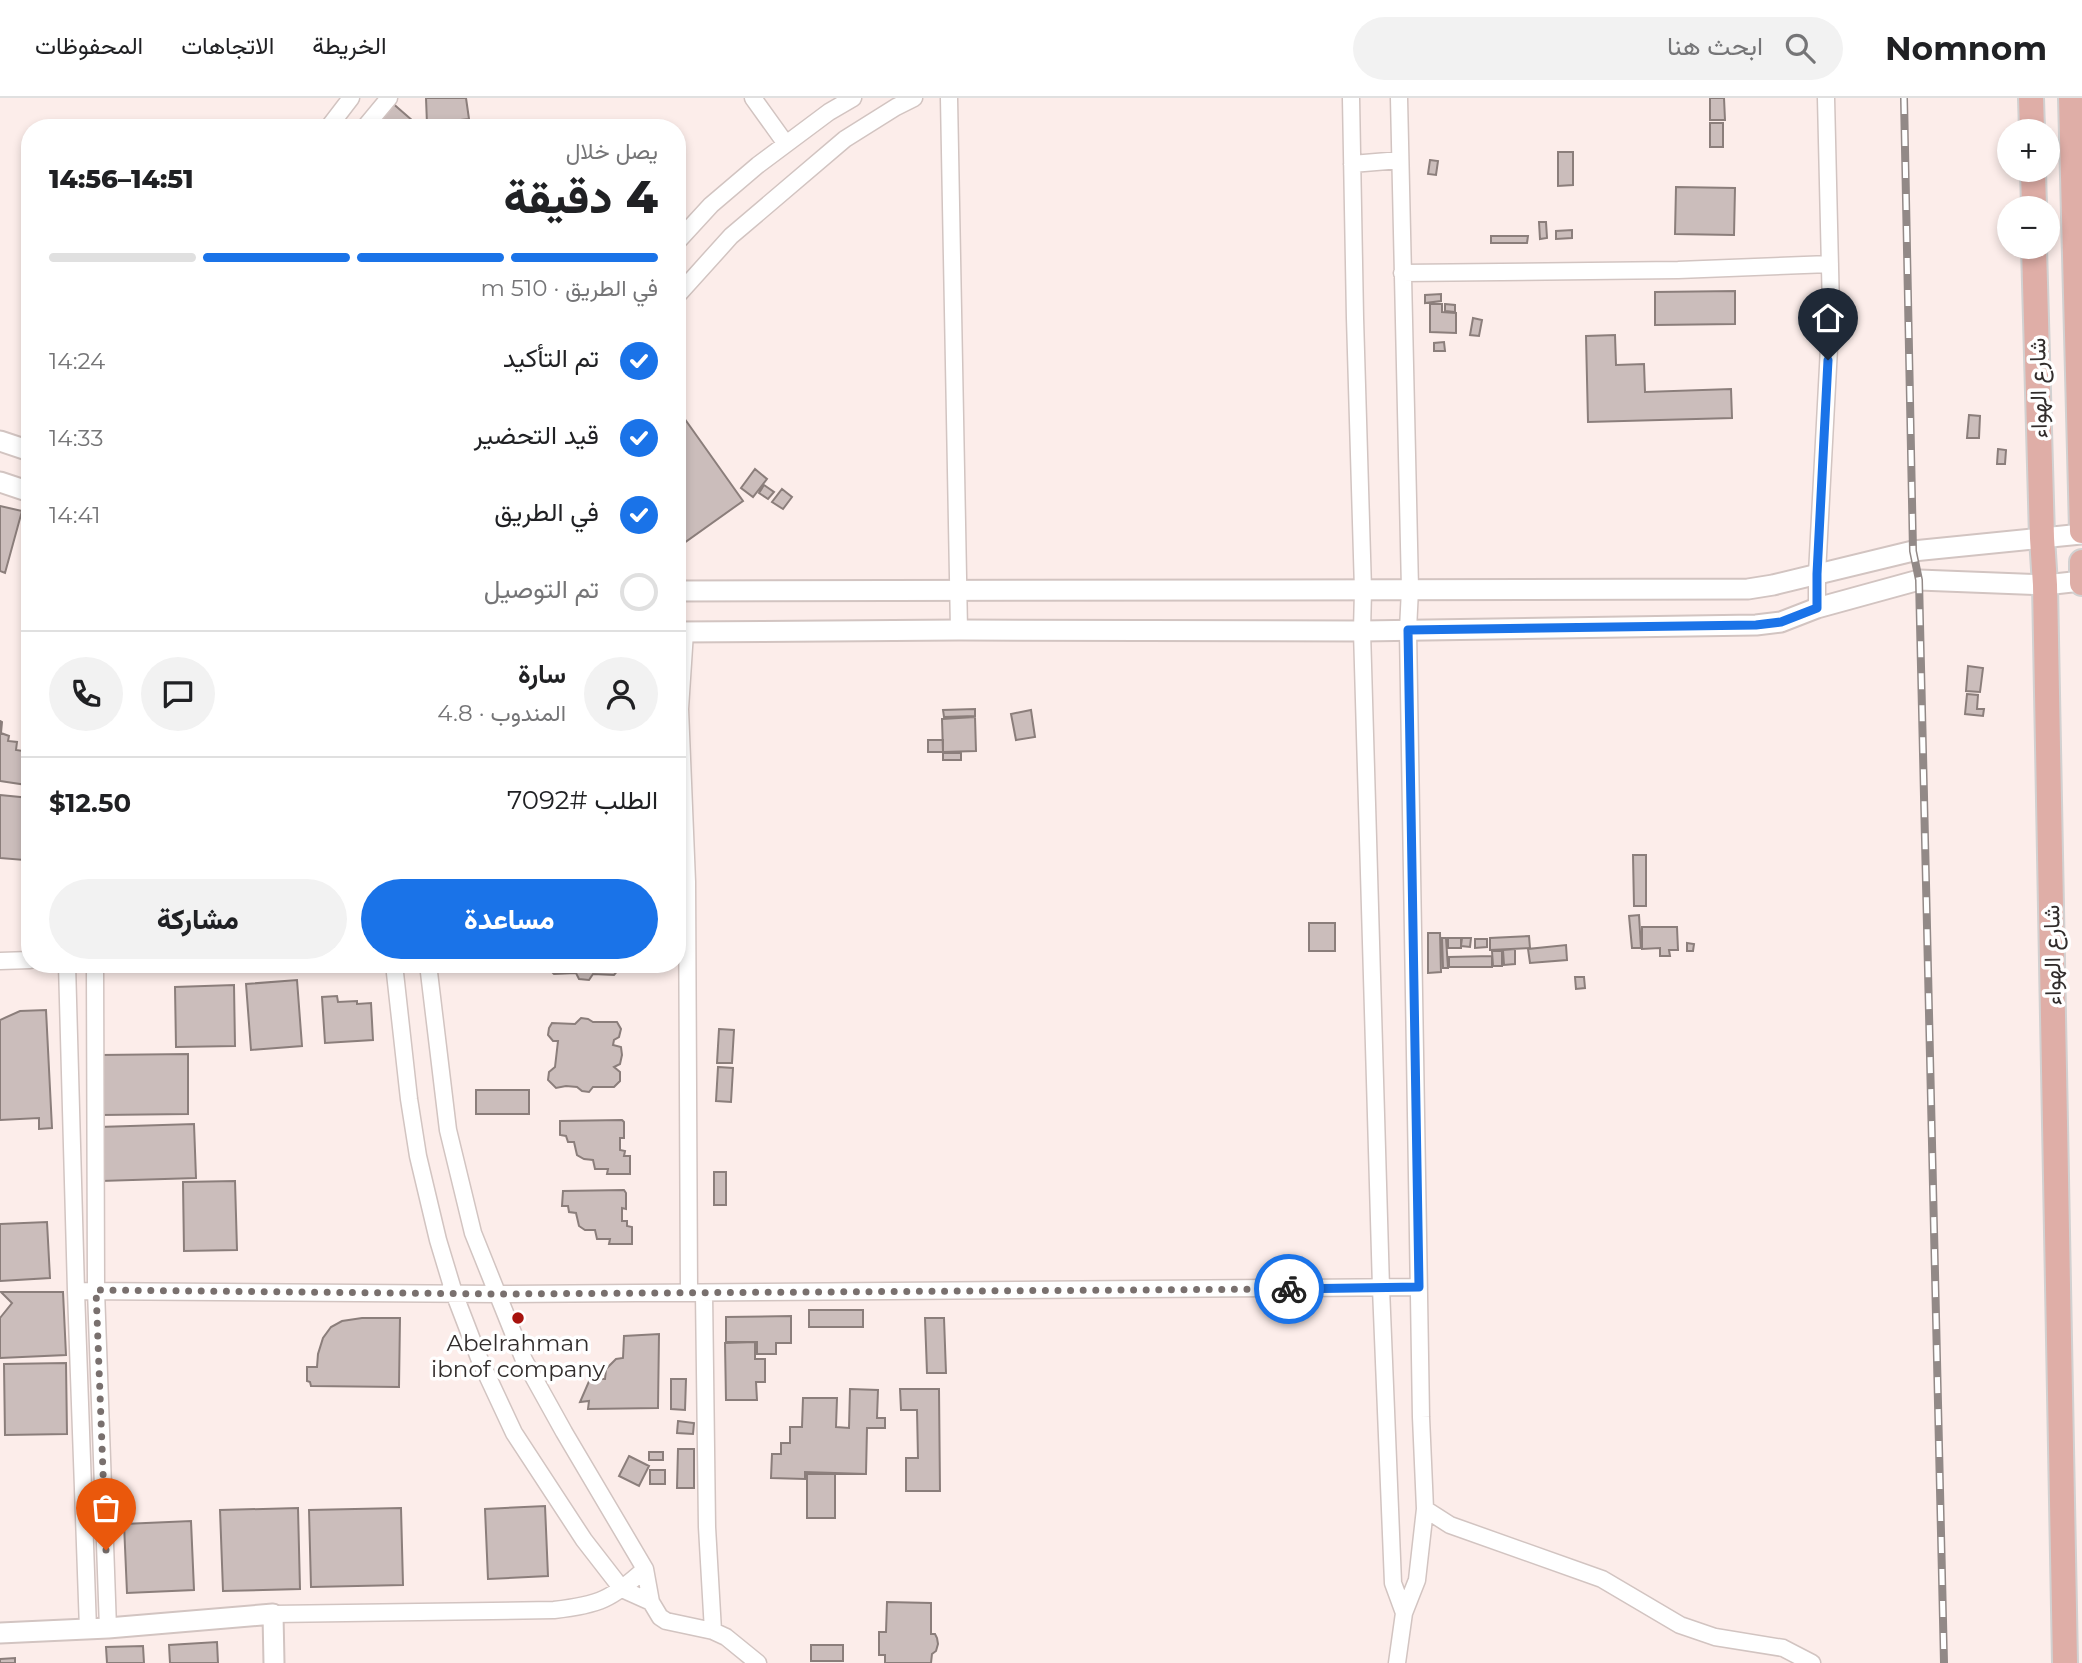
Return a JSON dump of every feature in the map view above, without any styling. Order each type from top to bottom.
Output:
[{"type":"main road","points":[[2031,98],[2032,119]]},
{"type":"main road","name":"شارع الهواء","points":[[2071,98],[2082,533]]},
{"type":"main road","name":"شارع الهواء","points":[[2035,259],[2045,585],[2065,1663]]},
{"type":"main road","points":[[2082,562],[2082,582]]},
{"type":"street","points":[[335,119],[351,98]]},
{"type":"street","points":[[372,119],[389,98]]},
{"type":"street","points":[[753,98],[786,144]]},
{"type":"street","points":[[686,232],[711,205],[786,144],[853,98]]},
{"type":"street","points":[[686,286],[731,236],[845,139],[914,98]]},
{"type":"street","points":[[948,98],[959,630]]},
{"type":"street","points":[[1351,98],[1362,631],[1381,1288],[1393,1583],[1405,1613]]},
{"type":"street","points":[[1397,1663],[1405,1613],[1417,1580],[1425,1510],[1421,1417],[1399,98]]},
{"type":"street","points":[[1817,608],[1831,310],[1826,98]]},
{"type":"street","points":[[1352,164],[1400,160]]},
{"type":"street","points":[[1402,273],[1678,270],[1830,264]]},
{"type":"street","points":[[0,441],[21,448]]},
{"type":"street","points":[[0,482],[21,489]]},
{"type":"street","points":[[686,591],[1748,589],[1913,551],[2082,533]]},
{"type":"street","points":[[686,632],[1362,631],[1756,625],[1781,622],[1817,608],[1919,580],[2045,585],[2082,582]]},
{"type":"street","points":[[686,858],[696,1293],[713,1631]]},
{"type":"street","points":[[0,961],[21,960]]},
{"type":"street","points":[[67,973],[89,1629]]},
{"type":"street","points":[[95,973],[96,1290],[108,1628]]},
{"type":"street","points":[[395,973],[418,1156],[454,1293],[479,1357],[513,1433],[584,1540],[622,1589],[651,1602]]},
{"type":"street","points":[[429,973],[448,1130],[473,1233],[524,1360],[645,1569],[651,1602],[660,1617],[666,1621],[713,1631],[737,1644],[758,1663]]},
{"type":"street","points":[[76,1292],[497,1294],[1419,1287]]},
{"type":"street","points":[[1425,1510],[1450,1525],[1602,1579],[1680,1625],[1715,1637],[1783,1648],[1812,1663]]},
{"type":"street","points":[[0,1633],[108,1628],[273,1614],[554,1610],[584,1607],[610,1597],[645,1569]]},
{"type":"street","points":[[273,1614],[274,1663]]},
{"type":"building","points":[[426,98],[466,98],[469,119],[427,119]]},
{"type":"building","points":[[1710,98],[1724,98],[1725,120],[1710,120]]},
{"type":"building","points":[[390,101],[411,119],[380,119]]},
{"type":"building","points":[[1710,123],[1723,123],[1723,147],[1710,147]]},
{"type":"building","points":[[1558,152],[1573,152],[1573,185],[1558,186]]},
{"type":"building","points":[[1430,160],[1438,161],[1436,175],[1428,174]]},
{"type":"building","points":[[1676,187],[1735,188],[1734,235],[1675,234]]},
{"type":"building","points":[[1539,222],[1546,222],[1547,238],[1540,239]]},
{"type":"building","points":[[1572,230],[1572,238],[1556,239],[1556,231]]},
{"type":"building","points":[[1491,236],[1528,236],[1527,243],[1491,243]]},
{"type":"building","points":[[1735,291],[1735,324],[1655,325],[1655,292]]},
{"type":"building","points":[[1441,294],[1441,301],[1425,303],[1425,295]]},
{"type":"building","points":[[1430,304],[1442,304],[1442,312],[1456,313],[1456,333],[1430,332]]},
{"type":"building","points":[[1445,304],[1455,305],[1455,312],[1445,311]]},
{"type":"building","points":[[1473,318],[1482,320],[1479,336],[1470,335]]},
{"type":"building","points":[[1615,335],[1616,365],[1644,364],[1645,392],[1731,389],[1732,418],[1588,422],[1586,336]]},
{"type":"building","points":[[1444,342],[1445,351],[1434,351],[1434,343]]},
{"type":"building","points":[[1969,415],[1980,416],[1979,438],[1967,438]]},
{"type":"building","points":[[686,421],[743,501],[686,542]]},
{"type":"building","points":[[1998,449],[2006,450],[2005,464],[1997,464]]},
{"type":"building","points":[[755,469],[767,479],[753,497],[741,488]]},
{"type":"building","points":[[764,485],[774,492],[768,499],[759,493]]},
{"type":"building","points":[[782,489],[792,497],[783,509],[772,502]]},
{"type":"building","points":[[0,506],[21,511],[21,515],[5,573],[0,571]]},
{"type":"building","points":[[1968,666],[1983,668],[1980,692],[1966,691]]},
{"type":"building","points":[[1967,694],[1978,695],[1977,709],[1984,709],[1983,716],[1965,714]]},
{"type":"building","points":[[975,709],[975,716],[944,717],[943,710]]},
{"type":"building","points":[[1031,710],[1035,737],[1016,740],[1011,714]]},
{"type":"building","points":[[975,717],[976,751],[943,752],[942,719]]},
{"type":"building","points":[[0,721],[1,733],[9,736],[8,741],[17,742],[16,750],[21,751],[21,784],[0,781]]},
{"type":"building","points":[[928,740],[943,740],[943,752],[928,752]]},
{"type":"building","points":[[943,753],[961,753],[961,760],[943,760]]},
{"type":"building","points":[[0,795],[21,797],[21,860],[0,858]]},
{"type":"building","points":[[1633,855],[1646,855],[1646,906],[1634,906]]},
{"type":"building","points":[[1639,915],[1641,948],[1632,948],[1629,916]]},
{"type":"building","points":[[1309,923],[1335,923],[1335,951],[1309,951]]},
{"type":"building","points":[[1642,927],[1677,927],[1678,950],[1669,950],[1670,956],[1660,956],[1660,948],[1642,949]]},
{"type":"building","points":[[1428,933],[1440,933],[1441,972],[1428,973]]},
{"type":"building","points":[[1529,936],[1530,948],[1490,950],[1490,938]]},
{"type":"building","points":[[1442,938],[1446,938],[1448,968],[1443,968]]},
{"type":"building","points":[[1448,938],[1461,938],[1461,948],[1448,948]]},
{"type":"building","points":[[1462,938],[1471,938],[1470,947],[1461,946]]},
{"type":"building","points":[[1475,939],[1487,939],[1487,947],[1475,948]]},
{"type":"building","points":[[1687,943],[1694,944],[1693,951],[1687,951]]},
{"type":"building","points":[[1566,945],[1567,960],[1530,963],[1528,949]]},
{"type":"building","points":[[1515,949],[1515,964],[1504,965],[1503,950]]},
{"type":"building","points":[[1492,951],[1502,951],[1502,966],[1493,966]]},
{"type":"building","points":[[1492,956],[1492,967],[1449,967],[1449,957]]},
{"type":"building","points":[[576,973],[616,973],[593,974],[589,980],[579,979]]},
{"type":"building","points":[[1575,977],[1584,977],[1585,988],[1576,989]]},
{"type":"building","points":[[297,980],[302,1046],[251,1050],[246,984]]},
{"type":"building","points":[[234,985],[235,1046],[176,1047],[175,987]]},
{"type":"building","points":[[337,996],[338,1002],[371,1003],[373,1040],[325,1043],[322,997]]},
{"type":"building","points":[[46,1010],[52,1128],[39,1129],[39,1118],[0,1120],[0,1020],[20,1011]]},
{"type":"building","points":[[581,1018],[593,1022],[617,1022],[621,1029],[613,1045],[621,1047],[622,1055],[620,1064],[614,1067],[620,1072],[620,1081],[614,1087],[593,1087],[589,1092],[577,1087],[556,1088],[548,1080],[549,1072],[555,1067],[558,1041],[553,1041],[548,1035],[549,1028],[552,1023],[575,1024]]},
{"type":"building","points":[[719,1029],[734,1030],[732,1063],[717,1063]]},
{"type":"building","points":[[188,1054],[188,1114],[101,1115],[100,1055]]},
{"type":"building","points":[[718,1067],[733,1068],[731,1102],[716,1101]]},
{"type":"building","points":[[476,1090],[529,1090],[529,1114],[476,1114]]},
{"type":"building","points":[[622,1120],[624,1138],[620,1138],[620,1150],[625,1151],[624,1156],[630,1156],[630,1174],[607,1174],[608,1169],[595,1169],[593,1160],[577,1155],[574,1142],[568,1142],[566,1136],[560,1135],[560,1121]]},
{"type":"building","points":[[194,1124],[196,1178],[101,1181],[99,1127]]},
{"type":"building","points":[[714,1172],[726,1172],[726,1205],[714,1205]]},
{"type":"building","points":[[235,1181],[237,1250],[184,1251],[183,1182]]},
{"type":"building","points":[[624,1190],[626,1209],[622,1208],[622,1221],[627,1221],[627,1226],[632,1227],[632,1244],[609,1244],[610,1239],[597,1239],[595,1230],[585,1230],[579,1226],[576,1213],[569,1212],[568,1206],[562,1206],[563,1191]]},
{"type":"building","points":[[47,1222],[50,1278],[0,1281],[0,1224]]},
{"type":"building","points":[[1,1292],[63,1292],[66,1355],[0,1358],[0,1318],[12,1303]]},
{"type":"building","points":[[809,1310],[863,1310],[863,1327],[809,1327]]},
{"type":"building","points":[[791,1316],[791,1343],[776,1343],[776,1354],[757,1354],[757,1342],[726,1342],[726,1317]]},
{"type":"building","points":[[400,1318],[399,1387],[311,1386],[307,1381],[307,1367],[317,1367],[323,1338],[331,1327],[342,1321]]},
{"type":"building","points":[[925,1318],[944,1318],[946,1373],[927,1373]]},
{"type":"building","points":[[659,1334],[658,1408],[588,1409],[589,1401],[580,1402],[590,1379],[605,1379],[606,1369],[616,1359],[623,1358],[624,1336]]},
{"type":"building","points":[[755,1342],[755,1359],[765,1359],[765,1382],[756,1382],[757,1400],[726,1400],[725,1343]]},
{"type":"building","points":[[66,1363],[67,1434],[5,1435],[4,1364]]},
{"type":"building","points":[[671,1379],[686,1379],[685,1410],[671,1409]]},
{"type":"building","points":[[850,1389],[878,1390],[877,1418],[885,1418],[885,1428],[867,1428],[866,1474],[805,1472],[805,1479],[771,1478],[772,1454],[781,1454],[781,1443],[790,1443],[790,1427],[802,1427],[803,1398],[837,1398],[836,1427],[849,1428]]},
{"type":"building","points":[[900,1389],[939,1389],[940,1491],[906,1491],[906,1458],[918,1458],[917,1410],[901,1410]]},
{"type":"building","points":[[678,1421],[694,1423],[693,1434],[677,1433]]},
{"type":"building","points":[[678,1449],[694,1449],[694,1488],[677,1488]]},
{"type":"building","points":[[649,1452],[663,1452],[663,1460],[649,1460]]},
{"type":"building","points":[[629,1456],[649,1466],[639,1486],[619,1476]]},
{"type":"building","points":[[650,1470],[665,1470],[665,1484],[650,1484]]},
{"type":"building","points":[[807,1474],[835,1474],[835,1518],[807,1518]]},
{"type":"building","points":[[545,1506],[548,1576],[488,1579],[485,1509]]},
{"type":"building","points":[[298,1508],[300,1589],[223,1591],[220,1510]]},
{"type":"building","points":[[401,1508],[403,1585],[311,1587],[309,1510]]},
{"type":"building","points":[[191,1521],[194,1590],[127,1593],[124,1524]]},
{"type":"building","points":[[887,1602],[931,1603],[931,1634],[935,1634],[938,1644],[932,1654],[931,1663],[885,1663],[885,1655],[879,1655],[879,1632],[886,1632]]},
{"type":"building","points":[[217,1642],[218,1663],[170,1663],[169,1645]]},
{"type":"building","points":[[811,1645],[843,1645],[843,1661],[811,1661]]},
{"type":"building","points":[[143,1646],[144,1663],[107,1663],[106,1647]]},
{"type":"building","points":[[15,1658],[15,1663],[0,1663],[0,1659]]},
{"type":"railway","points":[[1904,98],[1913,551],[1919,580],[1944,1663]]},
{"type":"way so far","points":[[106,1550],[96,1290],[497,1294],[1289,1289]]},
{"type":"place","name":"Abelrahman ibnof company","points":[[518,1318]]},
{"type":"route","points":[[1289,1289],[1419,1287],[1408,630],[1756,625],[1781,622],[1817,608],[1828,360]]}]
